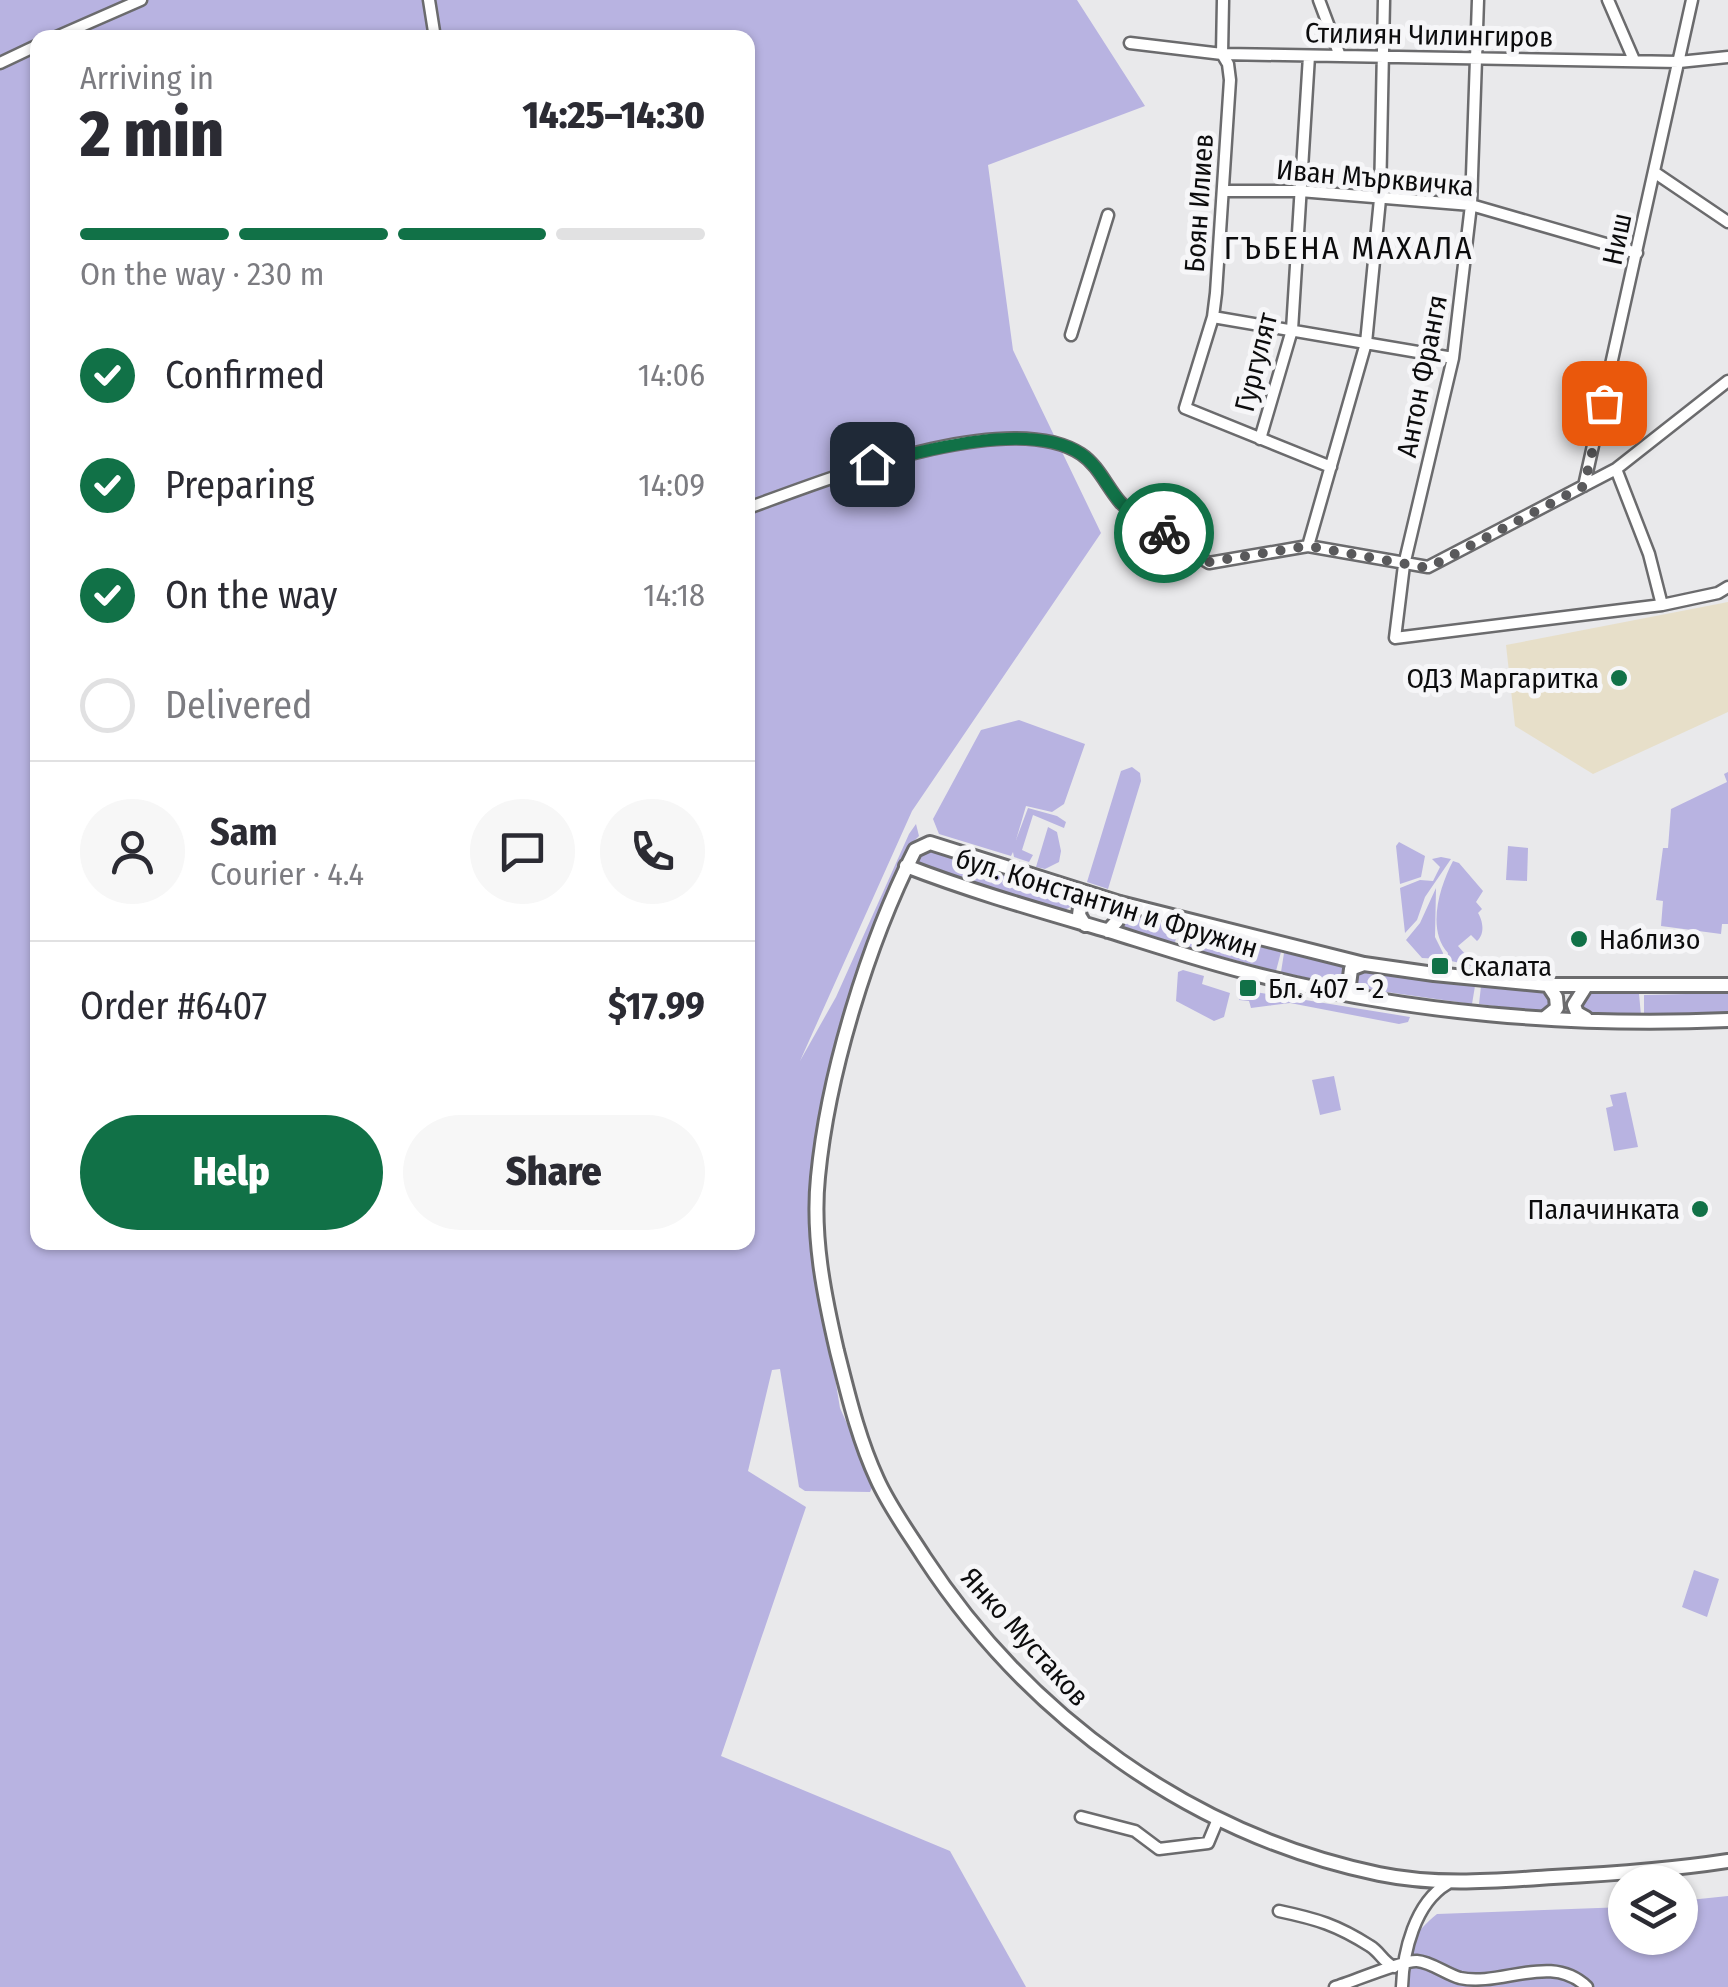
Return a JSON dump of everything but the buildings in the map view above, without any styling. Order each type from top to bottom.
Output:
[{"type":"street","points":[[72,30],[140,0]]},
{"type":"street","points":[[429,0],[435,30]]},
{"type":"street","name":"Боян Илиев","points":[[1223,0],[1222,54],[1230,80],[1212,317],[1185,408],[1260,439]]},
{"type":"street","points":[[1319,0],[1340,56]]},
{"type":"street","points":[[1308,546],[1366,342],[1380,199],[1386,56],[1384,0]]},
{"type":"street","name":"Антон Франгя","points":[[1478,0],[1471,205],[1454,358],[1404,565],[1395,638],[1662,605]]},
{"type":"street","points":[[1608,0],[1634,60]]},
{"type":"street","name":"Ниш","points":[[1584,486],[1692,0]]},
{"type":"street","name":"Стилиян Чилингиров","points":[[1130,43],[1222,54],[1679,62],[1728,57]]},
{"type":"street","points":[[0,63],[30,49]]},
{"type":"street","name":"Гургулят","points":[[1260,439],[1292,330],[1309,56]]},
{"type":"street","points":[[1654,172],[1728,222]]},
{"type":"street","name":"Иван Мърквичка","points":[[1223,191],[1300,191],[1471,205],[1637,253]]},
{"type":"street","points":[[1071,336],[1108,215]]},
{"type":"street","points":[[1212,317],[1454,358]]},
{"type":"street","points":[[755,506],[872,464],[932,448],[989,440],[1030,440],[1066,446],[1086,457],[1123,505],[1209,562],[1308,546],[1428,568],[1616,469],[1728,381]]},
{"type":"street","points":[[1260,439],[1331,467]]},
{"type":"street","points":[[1616,469],[1649,554],[1662,605],[1718,593],[1728,587]]},
{"type":"street","name":"бул. Константин и Фружин","points":[[1097,896],[938,843],[921,845],[906,866],[1252,974],[1348,994],[1418,1006],[1546,1017],[1728,1020]]},
{"type":"street","name":"Янко Мустаков","points":[[906,866],[880,928],[835,1078],[818,1179],[818,1244],[824,1294],[851,1409],[877,1479],[910,1536],[970,1622],[1072,1726],[1144,1778],[1218,1819],[1334,1863],[1447,1884],[1620,1873],[1728,1860]]},
{"type":"street","points":[[1082,892],[1079,909],[1085,925]]},
{"type":"street","points":[[1079,909],[1089,898],[1097,896],[1120,903],[1117,920],[1108,931]]},
{"type":"street","name":"бул. Константин и Фружин","points":[[1120,903],[1364,964],[1434,974],[1586,986],[1728,985]]},
{"type":"street","points":[[1348,994],[1350,969],[1364,964]]},
{"type":"street","points":[[1546,1017],[1557,1008],[1548,984]]},
{"type":"street","points":[[1586,986],[1574,1006],[1579,1015],[1588,1019]]},
{"type":"street","points":[[1082,1817],[1135,1832],[1159,1848],[1208,1843],[1218,1819]]},
{"type":"street","points":[[1402,1987],[1398,1967],[1420,1915],[1437,1890],[1447,1884]]},
{"type":"street","points":[[1279,1911],[1330,1922],[1374,1948],[1386,1964],[1398,1967]]},
{"type":"street","points":[[1336,1987],[1415,1961],[1463,1979],[1544,1970],[1571,1977],[1587,1987]]},
{"type":"shaded area","points":[[0,0],[1077,0],[1145,106],[988,165],[1013,350],[1101,533],[912,811],[800,1061],[836,997],[916,824],[919,836],[912,843],[853,1007],[832,1084],[813,1245],[840,1408],[874,1484],[870,1492],[805,1491],[799,1487],[780,1369],[772,1370],[748,1471],[806,1507],[721,1756],[950,1851],[1026,1987],[0,1987]]},
{"type":"shaded area","name":"ОДЗ Маргаритка","points":[[1728,602],[1728,712],[1593,774],[1515,726],[1506,645]]},
{"type":"shaded area","points":[[1019,720],[1085,744],[1064,804],[1052,812],[1026,806],[1016,840],[1028,808],[1066,822],[1064,828],[1033,815],[1022,850],[1033,855],[1029,862],[1014,857],[1013,852],[1011,856],[939,834],[933,819],[981,730]]},
{"type":"shaded area","points":[[1132,767],[1140,773],[1141,781],[1108,889],[1087,882],[1121,771]]},
{"type":"shaded area","points":[[1728,772],[1728,924],[1722,924],[1721,934],[1661,926],[1663,901],[1656,900],[1663,848],[1668,848],[1671,809],[1727,782],[1724,774]]},
{"type":"shaded area","points":[[1048,827],[1057,832],[1061,851],[1059,862],[1045,869],[1036,867]]},
{"type":"shaded area","points":[[1399,842],[1425,856],[1421,877],[1400,884],[1396,846]]},
{"type":"shaded area","points":[[1508,846],[1528,848],[1527,881],[1506,880]]},
{"type":"shaded area","points":[[927,849],[1065,893],[1072,906],[1059,913],[919,867],[916,856]]},
{"type":"shaded area","points":[[1432,859],[1451,859],[1425,897],[1417,920],[1405,933],[1400,888],[1420,880],[1433,881],[1440,867]]},
{"type":"shaded area","points":[[1453,861],[1483,891],[1476,902],[1482,909],[1478,913],[1482,934],[1477,941],[1471,935],[1458,946],[1473,963],[1477,960],[1485,969],[1447,960],[1448,953],[1441,943],[1437,907]]},
{"type":"shaded area","points":[[1436,888],[1435,937],[1442,959],[1422,958],[1406,940],[1420,923]]},
{"type":"shaded area","points":[[1129,911],[1177,926],[1175,944],[1121,930]]},
{"type":"shaded area","points":[[1181,927],[1281,952],[1276,971],[1179,945]]},
{"type":"shaded area","points":[[1284,953],[1348,966],[1345,986],[1281,972]]},
{"type":"shaded area","points":[[1178,972],[1204,976],[1202,984],[1230,993],[1224,1017],[1214,1021],[1176,1001]]},
{"type":"shaded area","points":[[1354,973],[1475,986],[1472,1004],[1358,988],[1354,985]]},
{"type":"shaded area","points":[[1481,986],[1544,991],[1552,1001],[1542,1012],[1479,1004]]},
{"type":"shaded area","points":[[1243,990],[1410,1017],[1408,1022],[1399,1024],[1290,1003],[1251,1008],[1249,1001],[1239,1000]]},
{"type":"shaded area","points":[[1728,993],[1728,1014],[1644,1015],[1644,995]]},
{"type":"shaded area","points":[[1639,994],[1641,1015],[1589,1015],[1580,1007],[1583,997]]},
{"type":"shaded area","points":[[1334,1076],[1341,1110],[1320,1115],[1312,1080]]},
{"type":"shaded area","points":[[1626,1092],[1638,1147],[1614,1151],[1606,1108],[1613,1106],[1610,1095]]},
{"type":"shaded area","points":[[1694,1570],[1719,1579],[1707,1617],[1682,1607]]},
{"type":"shaded area","points":[[1728,1896],[1728,1987],[1395,1987],[1408,1946],[1437,1914],[1608,1908],[1608,1955],[1698,1955],[1698,1899]]},
{"type":"way so far","points":[[1164,533],[1209,562],[1308,546],[1428,568],[1584,486],[1604,403]]},
{"type":"place","name":"ОДЗ Маргаритка","points":[[1619,678]]},
{"type":"place","name":"Наблизо","points":[[1579,939]]},
{"type":"place","name":"Скалата","points":[[1440,966]]},
{"type":"place","name":"Бл. 407 - 2","points":[[1248,988]]},
{"type":"place","name":"Палачинката","points":[[1700,1209]]},
{"type":"district","name":"ГЪБЕНА МАХАЛА","points":[[1349,248]]},
{"type":"route","points":[[872,464],[932,448],[989,440],[1030,440],[1066,446],[1086,457],[1123,505],[1164,533]]}]
